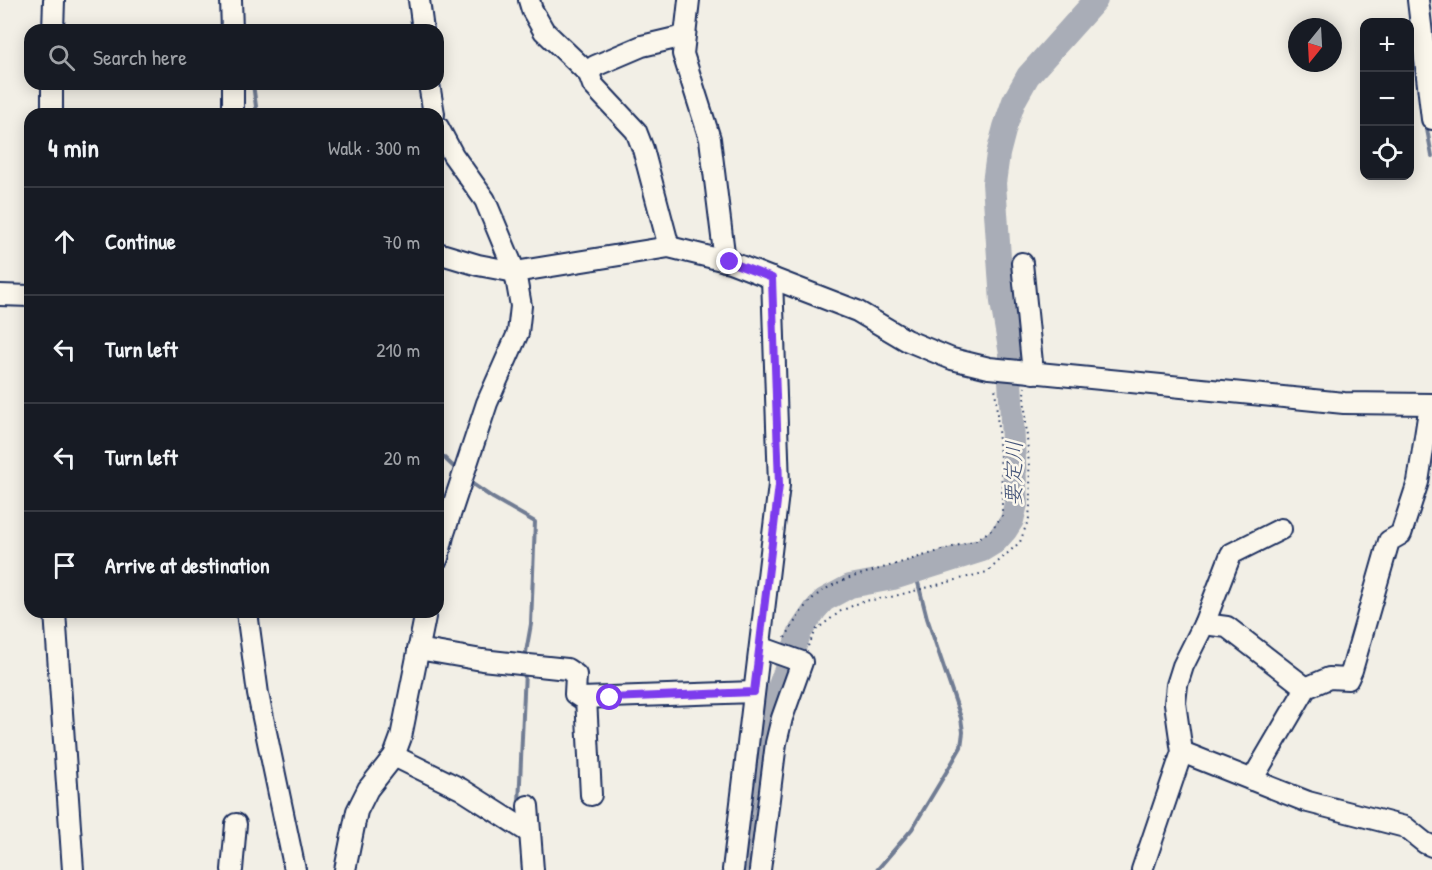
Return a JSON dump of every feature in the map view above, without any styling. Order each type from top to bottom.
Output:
[{"type":"street","points":[[53,24],[54,0]]},
{"type":"street","points":[[231,0],[232,24]]},
{"type":"street","points":[[419,0],[422,24]]},
{"type":"street","points":[[529,0],[544,31],[589,74],[593,85],[636,131],[643,149],[669,248]]},
{"type":"street","points":[[689,0],[683,54],[710,139],[725,261]]},
{"type":"street","points":[[1418,0],[1432,119]]},
{"type":"street","points":[[589,74],[595,66],[642,46],[684,36]]},
{"type":"street","points":[[52,90],[52,108]]},
{"type":"street","points":[[233,90],[233,108]]},
{"type":"street","points":[[430,90],[433,108]]},
{"type":"street","points":[[444,138],[485,200],[515,272],[521,306],[518,333],[487,403],[444,533]]},
{"type":"street","points":[[444,255],[478,265],[515,272],[669,248],[725,261],[772,278],[857,311],[906,340],[952,359],[989,368],[1344,403],[1431,404],[1418,482],[1401,534],[1389,541],[1348,679],[1329,678],[1306,688],[1252,780]]},
{"type":"street","points":[[1022,263],[1028,372]]},
{"type":"street","points":[[760,870],[777,736],[783,656],[772,278]]},
{"type":"street","points":[[0,295],[24,296]]},
{"type":"street","points":[[1142,870],[1182,752],[1175,703],[1177,685],[1183,666],[1204,624],[1231,554],[1281,529]]},
{"type":"street","points":[[55,618],[72,870]]},
{"type":"street","points":[[248,618],[258,694],[295,870]]},
{"type":"street","points":[[345,870],[357,811],[368,789],[394,756],[401,737],[425,618]]},
{"type":"street","points":[[1204,624],[1227,627],[1306,688]]},
{"type":"street","points":[[418,649],[573,672],[577,678],[575,694],[578,698],[754,692]]},
{"type":"street","points":[[733,870],[754,692],[783,656]]},
{"type":"street","points":[[586,698],[591,795]]},
{"type":"street","points":[[1182,752],[1308,802],[1406,827],[1432,846]]},
{"type":"street","points":[[394,756],[461,789],[530,833]]},
{"type":"street","points":[[528,806],[533,870]]},
{"type":"street","points":[[232,870],[236,824]]},
{"type":"path","points":[[783,656],[802,610],[814,595],[846,579],[975,540],[991,530],[1002,516],[995,380],[989,368]]},
{"type":"path","points":[[783,656],[841,611],[863,601],[887,598],[987,572],[1020,542],[1029,518],[1031,495],[1024,394],[1028,372]]},
{"type":"waterway","name":"要定川","points":[[748,870],[762,748],[770,712],[800,632],[815,610],[824,600],[850,586],[893,578],[982,550],[995,542],[1012,520],[1016,504],[1010,379],[1011,354],[1002,302],[994,183],[998,154],[1014,101],[1028,76],[1096,0]]},
{"type":"waterway","points":[[254,90],[256,108]]},
{"type":"waterway","points":[[1426,124],[1432,156]]},
{"type":"waterway","points":[[444,458],[457,470]]},
{"type":"waterway","points":[[468,481],[535,522],[531,624],[525,658]]},
{"type":"waterway","points":[[877,870],[912,829],[961,747],[963,732],[961,718],[927,618],[915,571]]},
{"type":"waterway","points":[[519,804],[525,671]]},
{"type":"waterway","points":[[522,856],[523,870]]},
{"type":"route","points":[[610,698],[754,692],[779,485],[780,460],[772,278],[730,262]]}]
